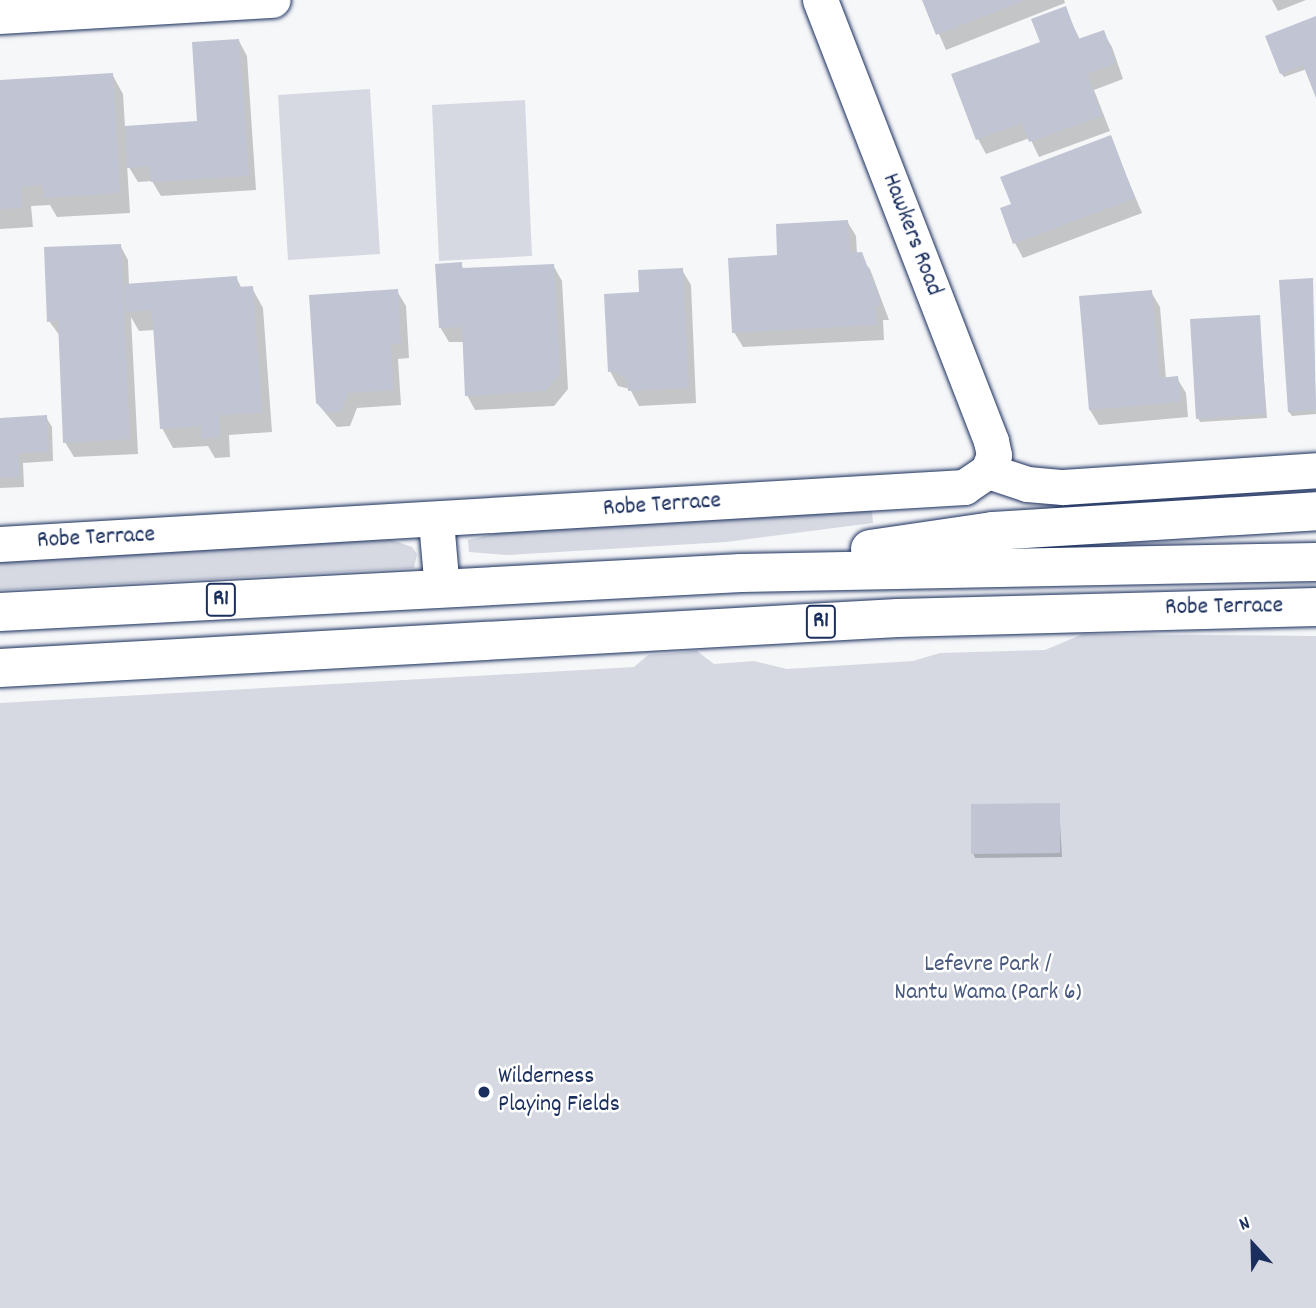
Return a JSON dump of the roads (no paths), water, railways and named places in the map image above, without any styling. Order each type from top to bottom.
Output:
[{"type":"highway","points":[[741,573],[962,534],[1316,511]]},
{"type":"highway","name":"Robe Terrace","points":[[0,612],[741,573],[1316,562]]},
{"type":"highway","points":[[651,579],[730,600],[884,595],[892,600],[898,618]]},
{"type":"highway","points":[[0,643],[326,648],[389,631],[416,614],[442,589]]},
{"type":"highway","name":"Robe Terrace","points":[[0,668],[898,618],[1316,607]]},
{"type":"street","points":[[0,16],[273,0]]},
{"type":"street","name":"Hawkers Road","points":[[820,0],[991,441],[994,455],[988,471]]},
{"type":"street","points":[[988,471],[1027,484],[1063,487],[1316,470]]},
{"type":"street","name":"Robe Terrace","points":[[0,544],[436,521],[964,487],[988,471]]},
{"type":"street","points":[[436,521],[442,589]]},
{"type":"place","name":"Wilderness Playing Fields","points":[[484,1092]]},
{"type":"park label","name":"Lefevre Park / Nantu Wama (Park 6)","points":[[988,980]]}]
